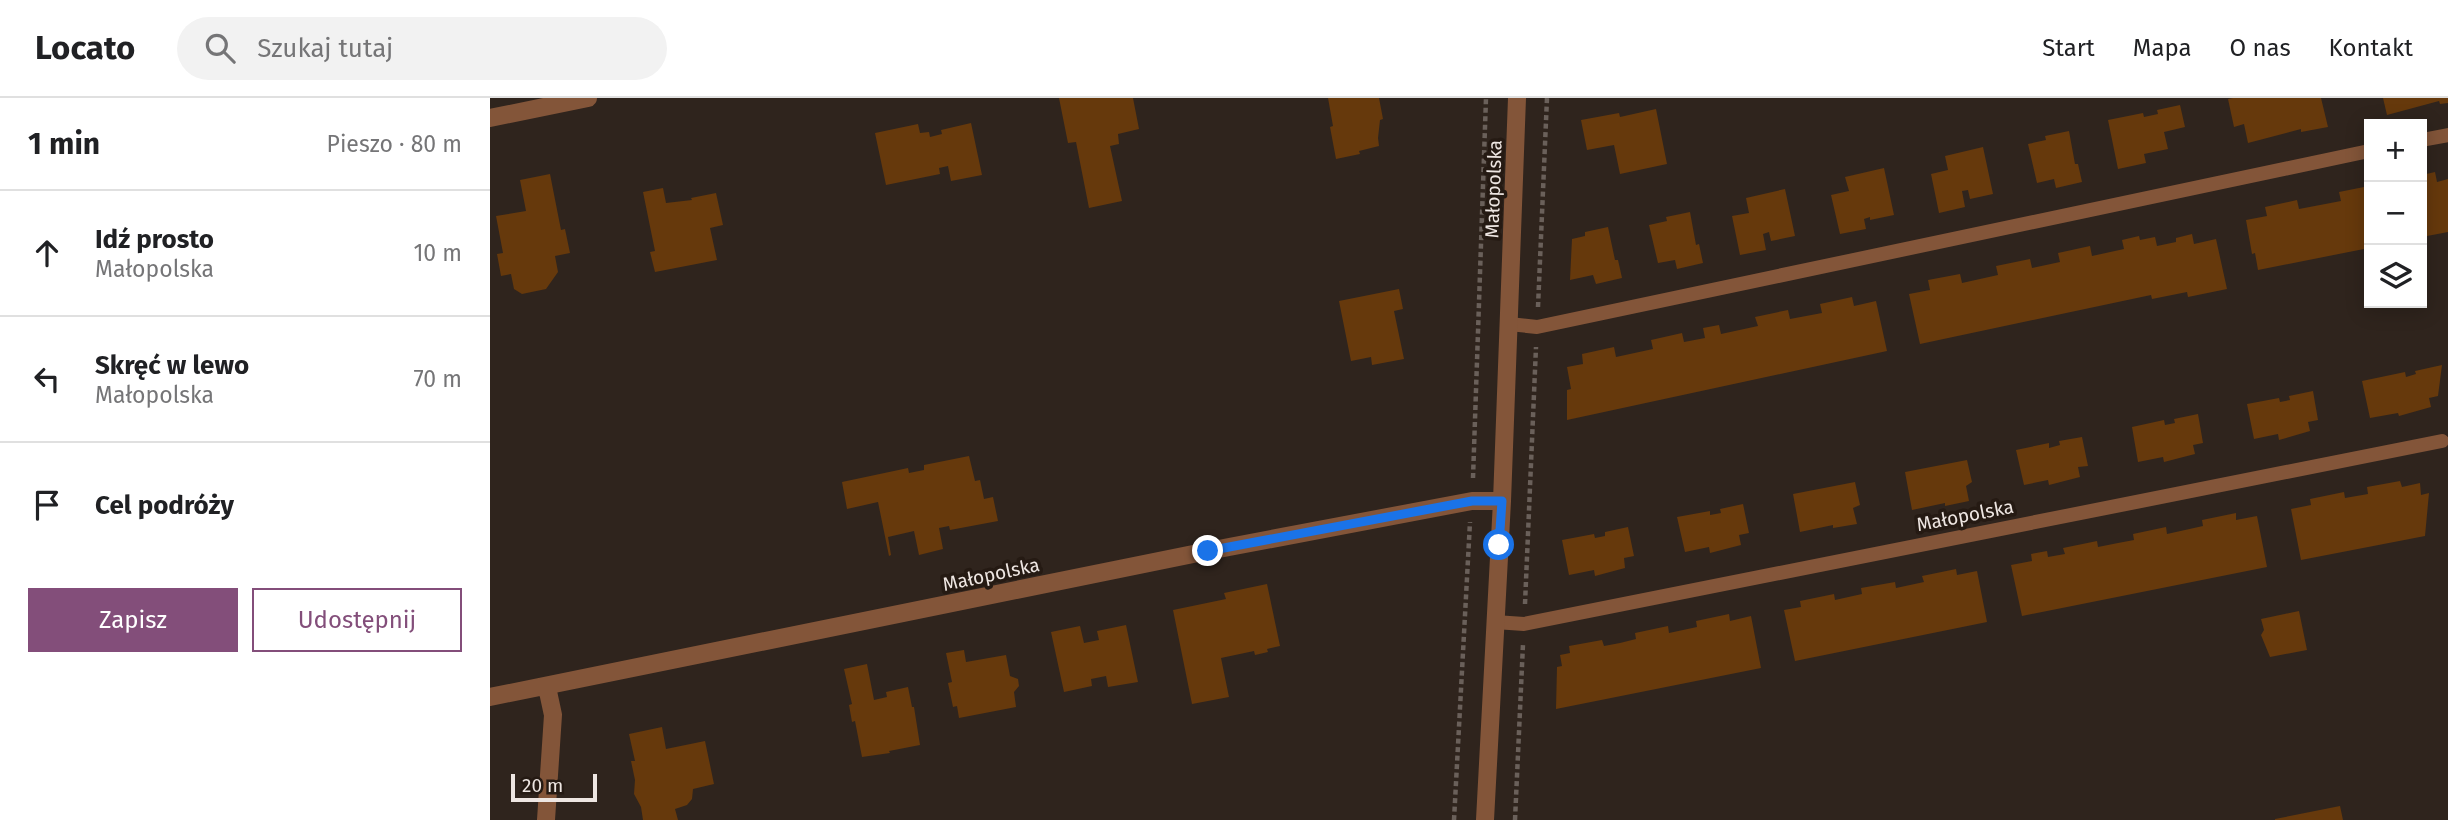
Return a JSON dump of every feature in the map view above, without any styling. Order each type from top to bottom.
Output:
[{"type":"street","points":[[490,118],[589,98]]},
{"type":"street","name":"Małopolska","points":[[1485,820],[1502,501],[1517,98]]},
{"type":"street","name":"Małopolska","points":[[490,697],[1208,551],[1472,501],[1502,501]]},
{"type":"street","points":[[546,820],[553,715],[547,687]]},
{"type":"lane","points":[[2427,139],[2448,135]]},
{"type":"lane","points":[[1509,324],[1537,327],[2364,153]]},
{"type":"lane","name":"Małopolska","points":[[1495,622],[1524,624],[2442,441]]},
{"type":"path","points":[[1454,820],[1472,501],[1486,98]]},
{"type":"path","points":[[1515,820],[1547,98]]},
{"type":"building","points":[[1059,98],[1133,98],[1139,129],[1118,134],[1119,144],[1110,146],[1122,201],[1089,208],[1076,142],[1068,143]]},
{"type":"building","points":[[1328,98],[1379,98],[1383,119],[1380,120],[1379,146],[1359,151],[1360,154],[1336,159]]},
{"type":"building","points":[[2321,98],[2328,127],[2301,132],[2301,129],[2248,143],[2244,124],[2234,127],[2228,99]]},
{"type":"building","points":[[2383,98],[2448,98],[2448,103],[2440,104],[2439,101],[2387,115]]},
{"type":"building","points":[[2180,105],[2185,127],[2164,132],[2168,149],[2144,154],[2146,163],[2118,169],[2108,120],[2143,113],[2144,117],[2158,114],[2157,110]]},
{"type":"building","points":[[1656,109],[1667,164],[1620,174],[1614,145],[1587,150],[1581,120],[1619,113],[1620,117]]},
{"type":"building","points":[[971,123],[982,175],[951,181],[948,166],[939,168],[940,174],[886,185],[875,133],[918,124],[920,133],[929,132],[930,137],[942,134],[941,130]]},
{"type":"building","points":[[2069,131],[2075,164],[2078,164],[2082,182],[2056,188],[2054,179],[2037,183],[2028,144],[2046,140],[2045,136]]},
{"type":"building","points":[[1983,147],[1993,194],[1970,199],[1968,190],[1962,191],[1965,207],[1939,213],[1931,174],[1948,170],[1945,156]]},
{"type":"building","points":[[1884,168],[1894,215],[1864,219],[1866,229],[1840,234],[1831,195],[1849,191],[1845,177]]},
{"type":"building","points":[[2435,172],[2437,182],[2448,179],[2448,232],[2427,236],[2427,182],[2427,174]]},
{"type":"building","points":[[550,174],[561,230],[565,229],[570,253],[555,256],[558,272],[546,289],[522,294],[514,289],[511,274],[501,276],[497,254],[503,253],[496,216],[526,211],[520,180]]},
{"type":"building","points":[[2364,187],[2364,249],[2258,270],[2255,253],[2252,254],[2246,220],[2267,216],[2265,207],[2297,200],[2299,209],[2341,201],[2339,192]]},
{"type":"building","points":[[663,188],[666,203],[692,200],[691,198],[716,193],[723,225],[710,228],[717,260],[655,272],[650,252],[655,251],[643,192]]},
{"type":"building","points":[[1785,189],[1795,236],[1771,241],[1769,232],[1763,234],[1766,250],[1740,255],[1732,216],[1749,213],[1746,198]]},
{"type":"building","points":[[1690,212],[1696,245],[1699,244],[1703,263],[1677,269],[1675,260],[1658,263],[1649,225],[1667,221],[1666,217]]},
{"type":"building","points":[[1608,227],[1622,278],[1596,284],[1593,275],[1570,280],[1572,239],[1585,236],[1585,232]]},
{"type":"building","points":[[2192,234],[2194,244],[2216,239],[2227,289],[2188,297],[2187,292],[2152,299],[2151,295],[1920,344],[1909,294],[1930,290],[1928,280],[1960,274],[1962,283],[1998,275],[1996,266],[2030,259],[2032,268],[2060,262],[2058,253],[2090,246],[2092,256],[2124,249],[2122,240],[2139,236],[2140,240],[2155,237],[2157,246],[2176,242],[2176,238]]},
{"type":"building","points":[[1399,289],[1403,309],[1394,311],[1404,359],[1372,365],[1371,357],[1351,361],[1339,301]]},
{"type":"building","points":[[1852,297],[1854,306],[1876,301],[1887,351],[1567,420],[1567,390],[1571,389],[1567,367],[1583,364],[1582,354],[1614,347],[1616,357],[1653,349],[1651,340],[1682,333],[1684,342],[1705,338],[1703,328],[1719,325],[1721,334],[1758,326],[1755,317],[1788,310],[1790,319],[1822,313],[1820,304]]},
{"type":"building","points":[[2442,365],[2438,396],[2429,398],[2431,407],[2399,416],[2398,413],[2370,418],[2362,381],[2405,372],[2406,377],[2416,374],[2415,371]]},
{"type":"building","points":[[2313,391],[2318,420],[2308,422],[2310,431],[2279,440],[2278,434],[2254,439],[2247,404],[2279,398],[2280,402],[2290,400],[2289,396]]},
{"type":"building","points":[[2198,414],[2203,443],[2193,445],[2195,454],[2164,462],[2163,457],[2138,462],[2132,427],[2164,420],[2165,425],[2175,423],[2174,419]]},
{"type":"building","points":[[2082,437],[2088,466],[2078,467],[2080,477],[2049,485],[2048,480],[2024,485],[2016,450],[2049,443],[2049,448],[2060,445],[2059,441]]},
{"type":"building","points":[[969,456],[975,481],[980,480],[984,499],[993,497],[998,521],[950,530],[949,526],[939,528],[943,549],[919,555],[914,531],[888,537],[889,556],[878,502],[847,509],[842,482],[908,468],[909,473],[924,470],[924,465]]},
{"type":"building","points":[[1967,460],[1972,482],[1966,486],[1969,501],[1912,510],[1905,472]]},
{"type":"building","points":[[2400,481],[2402,487],[2420,483],[2421,495],[2429,493],[2425,536],[2301,560],[2291,509],[2311,505],[2310,499],[2344,492],[2345,498],[2368,494],[2367,487]]},
{"type":"building","points":[[1855,482],[1860,505],[1853,508],[1857,524],[1833,528],[1833,525],[1800,532],[1793,494]]},
{"type":"building","points":[[1743,504],[1749,533],[1739,535],[1741,545],[1710,553],[1709,547],[1685,552],[1677,517],[1710,511],[1710,515],[1721,513],[1720,509]]},
{"type":"building","points":[[2236,513],[2236,520],[2257,516],[2267,567],[2022,616],[2011,565],[2032,561],[2031,554],[2047,551],[2048,557],[2065,554],[2063,548],[2097,541],[2098,547],[2134,540],[2133,534],[2166,527],[2167,534],[2203,526],[2202,520]]},
{"type":"building","points":[[1628,527],[1634,556],[1624,558],[1625,568],[1595,576],[1594,570],[1569,575],[1562,540],[1594,534],[1595,538],[1605,536],[1605,532]]},
{"type":"building","points":[[1956,569],[1957,575],[1977,571],[1987,622],[1795,661],[1784,610],[1801,607],[1800,601],[1834,594],[1835,600],[1862,594],[1861,588],[1895,582],[1896,588],[1924,582],[1922,576]]},
{"type":"building","points":[[1267,584],[1280,646],[1255,655],[1254,651],[1221,658],[1229,697],[1192,704],[1173,610],[1226,599],[1224,593]]},
{"type":"building","points":[[2299,611],[2307,650],[2270,657],[2261,635],[2264,630],[2261,619]]},
{"type":"building","points":[[1729,614],[1730,621],[1751,616],[1761,668],[1556,709],[1557,667],[1562,666],[1560,655],[1570,653],[1569,646],[1602,640],[1604,646],[1620,643],[1636,639],[1635,633],[1668,626],[1669,633],[1697,627],[1696,621]]},
{"type":"building","points":[[1126,625],[1138,682],[1108,687],[1106,676],[1091,679],[1092,686],[1064,692],[1051,632],[1080,626],[1084,643],[1099,640],[1097,631]]},
{"type":"building","points":[[964,650],[966,662],[1006,655],[1010,676],[1018,679],[1019,686],[1014,692],[1016,707],[959,718],[957,706],[953,707],[948,683],[952,682],[946,653]]},
{"type":"building","points":[[867,664],[874,700],[887,697],[886,692],[908,687],[920,745],[862,757],[855,721],[852,722],[849,705],[852,704],[844,669]]},
{"type":"building","points":[[662,727],[666,749],[705,741],[714,784],[693,789],[692,799],[687,805],[675,809],[678,820],[643,820],[641,807],[634,794],[635,780],[631,761],[635,761],[629,734]]},
{"type":"building","points":[[2340,806],[2343,820],[2275,820],[2275,819]]},
{"type":"route","points":[[1208,551],[1472,501],[1502,501],[1499,545]]}]
